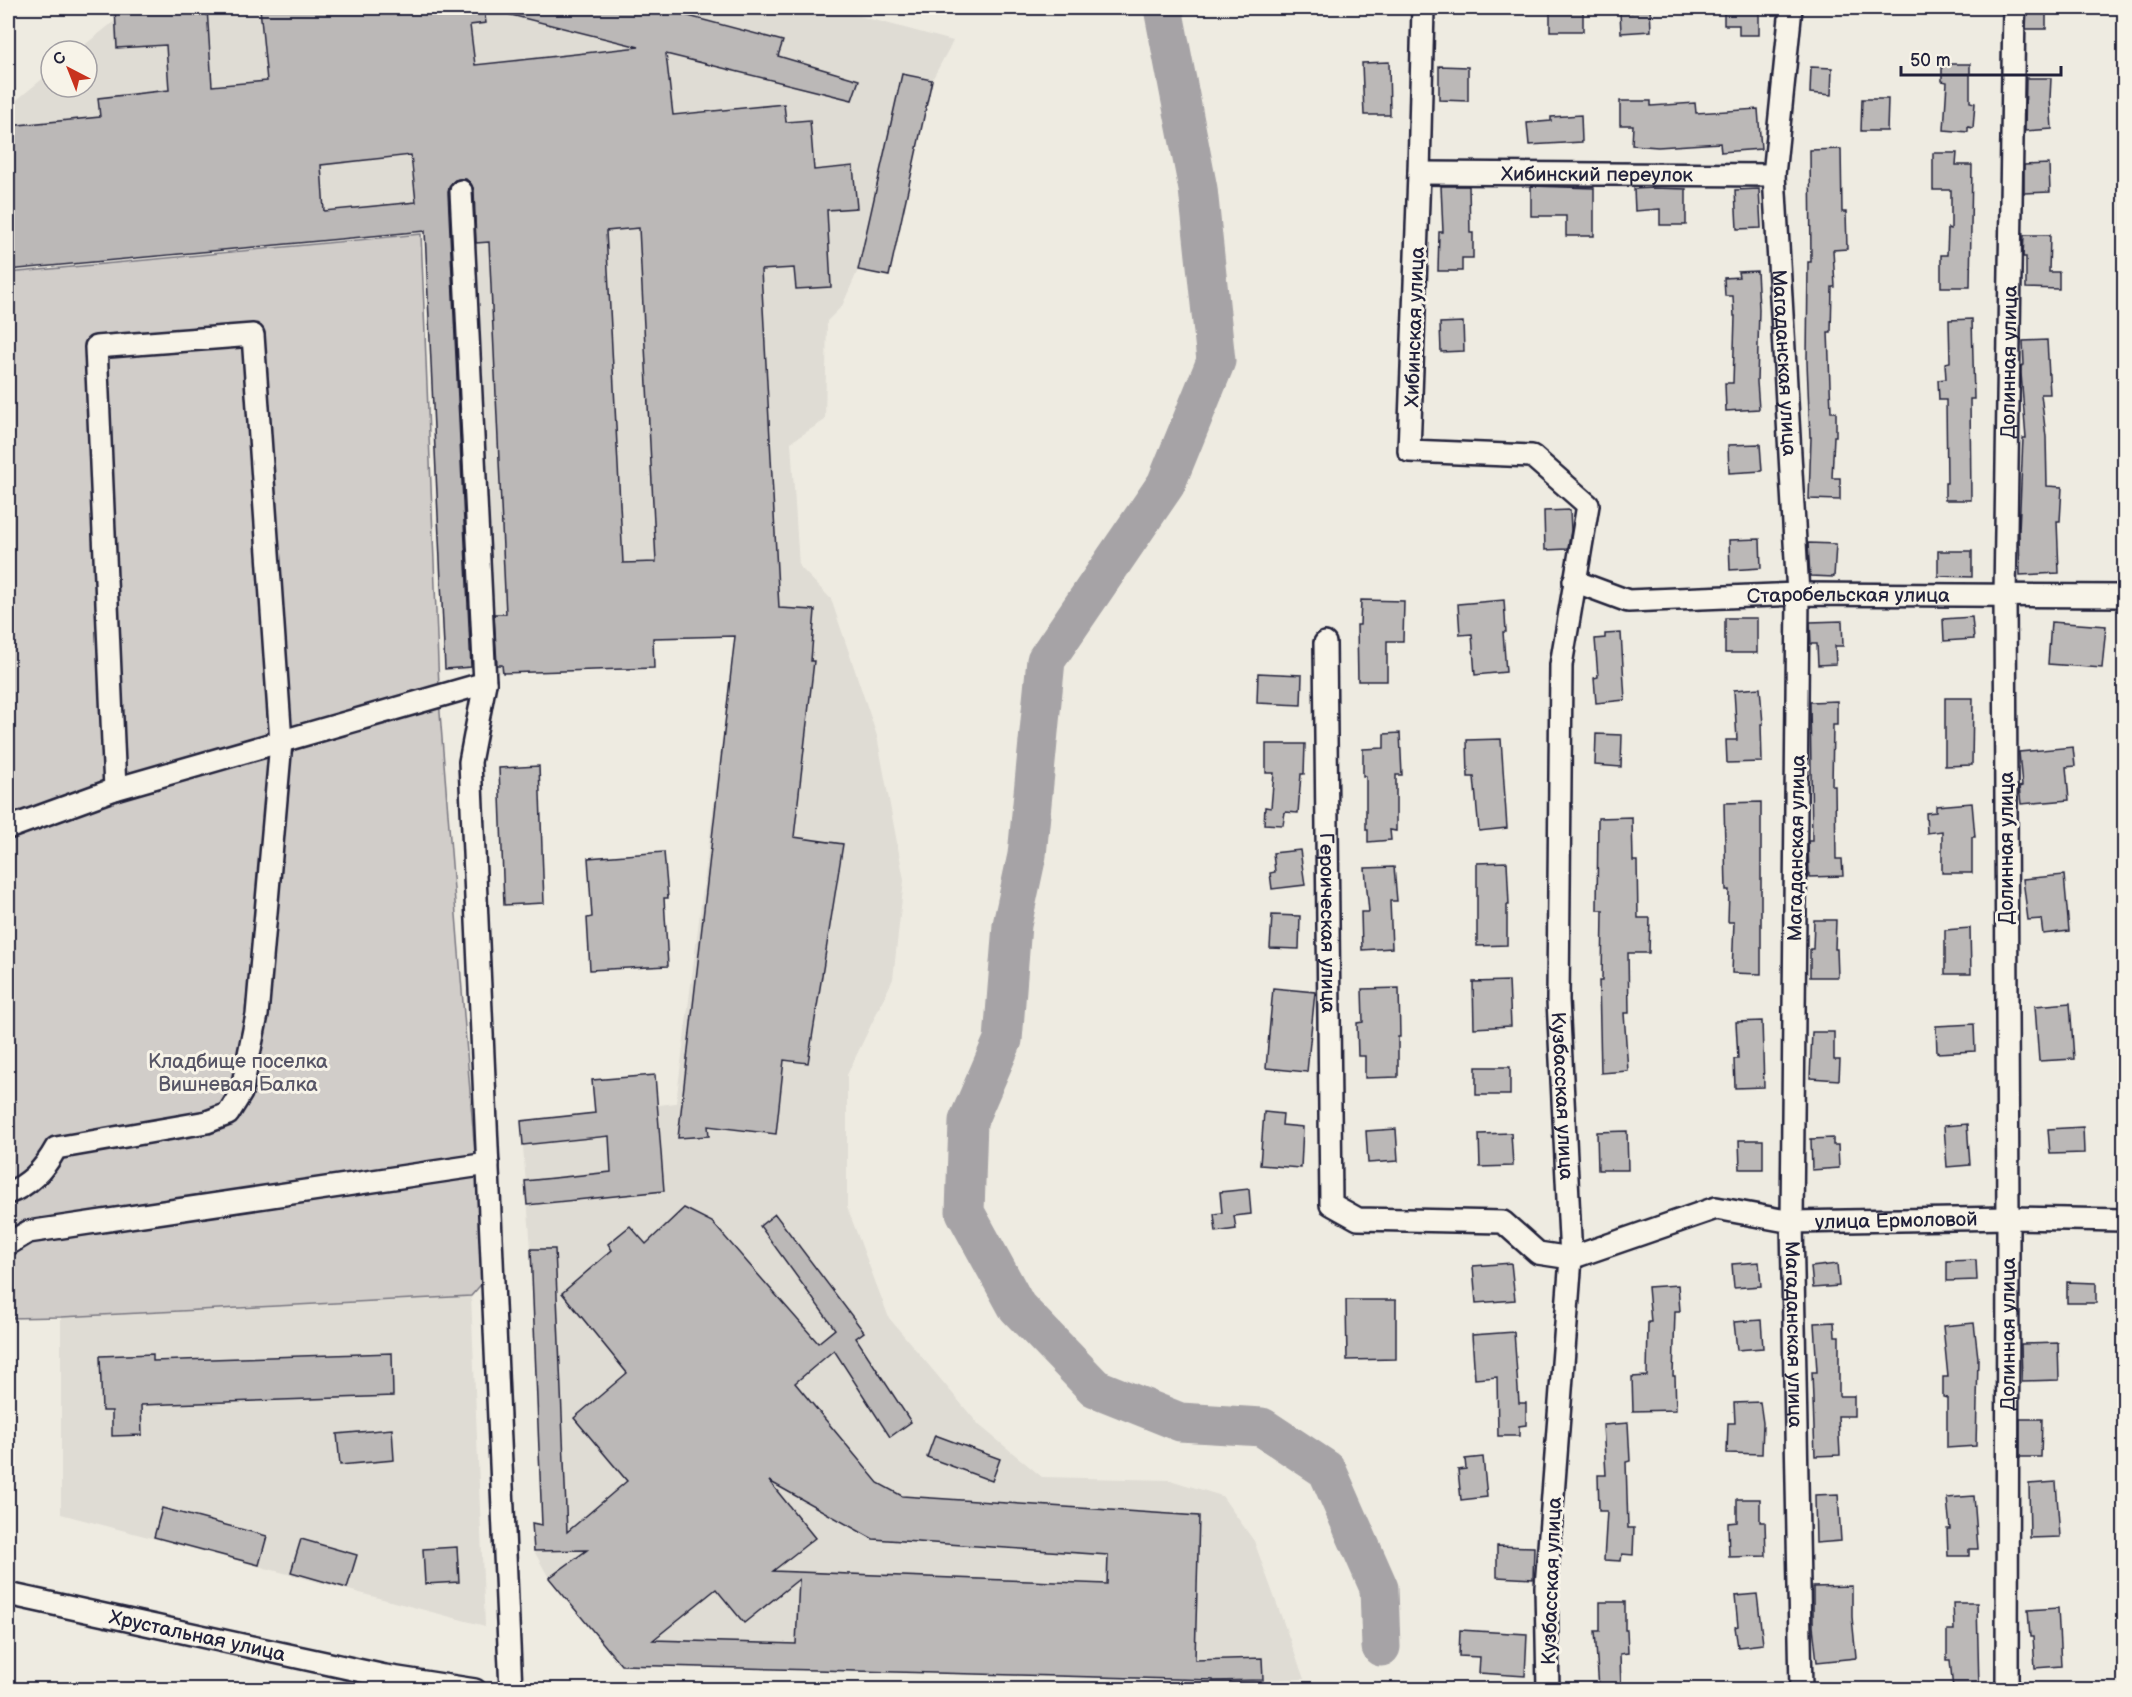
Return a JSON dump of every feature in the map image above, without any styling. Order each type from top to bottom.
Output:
[{"type":"street","name":"Хибинская улица","points":[[1423,8],[1409,451],[1532,456],[1588,505]]},
{"type":"street","name":"Магаданская улица","points":[[1791,8],[1774,175],[1798,594],[1792,1222],[1801,1689]]},
{"type":"street","name":"Долинная улица","points":[[2007,1689],[2008,1218],[2005,596],[2014,8]]},
{"type":"street","name":"Хибинский переулок","points":[[1419,173],[1774,175]]},
{"type":"street","points":[[461,190],[485,683],[470,762],[511,1689]]},
{"type":"street","points":[[8,1194],[20,1189],[45,1167],[56,1148],[207,1122],[228,1114],[241,1093],[256,1015],[281,742],[253,335],[96,347],[115,789]]},
{"type":"street","name":"Кузбасская улица","points":[[1548,1689],[1546,1587],[1570,1258],[1558,1000],[1561,665],[1588,505]]},
{"type":"street","name":"Старобельская улица","points":[[1574,581],[1628,601],[1798,594],[2124,596]]},
{"type":"street","name":"Героическая улица","points":[[1325,643],[1331,1204],[1358,1219],[1503,1222],[1538,1253],[1570,1258]]},
{"type":"street","points":[[8,828],[115,789],[485,683]]},
{"type":"street","points":[[8,1244],[28,1232],[488,1164]]},
{"type":"street","name":"улица Ермоловой","points":[[1570,1258],[1716,1208],[1792,1222],[2008,1218],[2124,1220]]},
{"type":"street","name":"Хрустальная улица","points":[[8,1594],[385,1676],[475,1689]]},
{"type":"street","name":"Хрустальная улица","points":[[385,1676],[407,1689]]},
{"type":"shaded area","points":[[115,8],[830,8],[953,41],[932,80],[889,276],[858,270],[842,306],[827,321],[825,420],[791,442],[799,566],[831,599],[877,736],[904,880],[893,979],[847,1075],[847,1207],[889,1318],[979,1425],[1042,1477],[1170,1480],[1222,1496],[1254,1541],[1304,1679],[1213,1681],[621,1665],[549,1578],[534,1551],[532,1523],[542,1524],[531,1249],[521,1121],[676,1103],[735,636],[653,638],[654,668],[503,673],[445,669],[425,231],[8,270],[8,107],[39,82],[39,99],[99,99],[99,39],[92,39],[116,20]]},
{"type":"shaded area","points":[[471,1296],[485,1626],[61,1514],[61,1317]]},
{"type":"green space","name":"Кладбище поселка Вишневая Балка","points":[[421,234],[440,713],[485,1280],[471,1296],[8,1318],[8,273]]},
{"type":"building","points":[[115,8],[207,8],[212,86],[267,81],[260,8],[484,8],[486,23],[470,25],[475,65],[639,47],[507,14],[508,8],[658,8],[783,41],[778,56],[859,80],[852,100],[666,54],[673,115],[784,104],[786,122],[810,120],[814,170],[853,166],[857,208],[827,210],[831,287],[796,289],[794,268],[761,270],[779,608],[815,610],[811,661],[814,661],[794,837],[843,844],[808,1063],[784,1060],[776,1134],[708,1126],[709,1136],[678,1138],[735,636],[653,638],[654,668],[503,673],[502,665],[497,665],[494,614],[506,614],[489,242],[476,243],[474,190],[471,184],[466,179],[455,180],[448,192],[471,667],[445,669],[425,231],[8,270],[8,126],[100,117],[99,98],[169,90],[166,45],[117,48]],"holes":[[[411,155],[416,202],[324,211],[321,165]],[[639,228],[656,562],[623,563],[606,231]]]},
{"type":"building","points":[[1550,8],[1583,8],[1583,31],[1550,31]]},
{"type":"building","points":[[1632,8],[1650,8],[1651,31],[1621,33],[1620,12],[1632,12]]},
{"type":"building","points":[[1724,8],[1759,8],[1759,35],[1739,35],[1739,25],[1724,25]]},
{"type":"building","points":[[2027,8],[2046,8],[2046,29],[2026,29]]},
{"type":"building","points":[[1389,62],[1390,115],[1364,115],[1362,63]]},
{"type":"building","points":[[1942,64],[1970,64],[1970,102],[1975,103],[1973,128],[1968,127],[1968,132],[1944,130],[1947,82],[1942,81]]},
{"type":"building","points":[[1439,66],[1468,67],[1468,101],[1439,100]]},
{"type":"building","points":[[1811,67],[1832,68],[1831,95],[1810,93]]},
{"type":"building","points":[[902,74],[932,80],[889,276],[858,270]]},
{"type":"building","points":[[2026,78],[2051,78],[2052,129],[2025,131]]},
{"type":"building","points":[[1862,99],[1888,99],[1887,131],[1861,131]]},
{"type":"building","points":[[1620,101],[1651,101],[1651,106],[1695,103],[1696,113],[1758,109],[1761,149],[1721,152],[1720,143],[1658,147],[1632,145],[1633,125],[1620,125]]},
{"type":"building","points":[[1581,115],[1582,142],[1529,145],[1527,123],[1551,121],[1551,117]]},
{"type":"building","points":[[1841,149],[1842,212],[1846,212],[1847,249],[1833,250],[1835,287],[1832,287],[1831,332],[1828,332],[1831,412],[1836,412],[1832,478],[1840,478],[1840,500],[1809,499],[1811,437],[1807,362],[1808,262],[1811,262],[1810,150]]},
{"type":"building","points":[[1933,153],[1957,153],[1956,165],[1972,165],[1970,287],[1941,287],[1941,255],[1947,255],[1948,228],[1951,229],[1951,190],[1933,190]]},
{"type":"building","points":[[2049,164],[2050,192],[2024,193],[2024,165]]},
{"type":"building","points":[[1441,186],[1469,186],[1473,258],[1462,258],[1462,271],[1438,271],[1439,232],[1443,232]]},
{"type":"building","points":[[1531,186],[1594,188],[1594,236],[1566,236],[1566,216],[1531,216]]},
{"type":"building","points":[[1634,189],[1686,189],[1686,225],[1660,225],[1660,209],[1635,211]]},
{"type":"building","points":[[1759,189],[1761,228],[1737,229],[1735,190]]},
{"type":"building","points":[[2024,235],[2050,235],[2049,272],[2059,272],[2059,289],[2026,288],[2026,257],[2023,257]]},
{"type":"building","points":[[1757,271],[1759,409],[1726,411],[1725,383],[1733,383],[1735,316],[1733,296],[1725,296],[1724,278],[1739,277],[1738,272]]},
{"type":"building","points":[[1972,319],[1974,399],[1970,399],[1971,500],[1945,500],[1945,483],[1947,483],[1946,400],[1939,400],[1938,380],[1946,379],[1945,363],[1950,362],[1949,320]]},
{"type":"building","points":[[1463,322],[1464,351],[1441,352],[1440,323]]},
{"type":"building","points":[[2047,340],[2050,394],[2041,394],[2046,437],[2047,486],[2062,487],[2060,521],[2057,521],[2059,573],[2020,575],[2019,531],[2023,438],[2026,438],[2021,373],[2021,366],[2024,365],[2023,341]]},
{"type":"building","points":[[1760,444],[1762,471],[1729,473],[1728,445]]},
{"type":"building","points":[[1570,510],[1571,530],[1568,549],[1545,550],[1544,511]]},
{"type":"building","points":[[1760,539],[1761,568],[1730,570],[1729,540]]},
{"type":"building","points":[[1808,543],[1836,544],[1834,577],[1810,576]]},
{"type":"building","points":[[1938,551],[1972,551],[1972,577],[1938,576]]},
{"type":"building","points":[[1361,600],[1404,601],[1403,641],[1387,641],[1387,681],[1358,681],[1357,625],[1360,625]]},
{"type":"building","points":[[1504,600],[1506,632],[1503,632],[1506,672],[1475,675],[1472,634],[1460,635],[1458,604]]},
{"type":"building","points":[[1972,617],[1974,639],[1944,641],[1943,619]]},
{"type":"building","points":[[1725,618],[1757,618],[1757,653],[1725,653]]},
{"type":"building","points":[[1842,621],[1843,646],[1835,646],[1836,664],[1818,665],[1817,644],[1811,644],[1810,622]]},
{"type":"building","points":[[2051,622],[2106,626],[2102,668],[2048,664]]},
{"type":"building","points":[[1621,633],[1625,700],[1596,703],[1594,678],[1598,677],[1595,639],[1605,638],[1605,634]]},
{"type":"building","points":[[1258,673],[1302,675],[1301,705],[1257,703]]},
{"type":"building","points":[[1760,688],[1763,724],[1761,724],[1762,762],[1727,763],[1726,740],[1737,740],[1734,690]]},
{"type":"building","points":[[1945,698],[1973,698],[1972,765],[1945,766]]},
{"type":"building","points":[[1837,701],[1837,725],[1833,725],[1832,786],[1835,786],[1836,859],[1842,859],[1843,876],[1809,877],[1808,841],[1812,841],[1810,702]]},
{"type":"building","points":[[1400,733],[1402,775],[1396,775],[1396,831],[1390,830],[1391,840],[1368,842],[1363,749],[1384,748],[1384,734]]},
{"type":"building","points":[[1596,734],[1622,735],[1621,767],[1595,765]]},
{"type":"building","points":[[1501,739],[1507,828],[1479,831],[1474,777],[1468,777],[1467,740]]},
{"type":"building","points":[[1266,744],[1305,744],[1304,774],[1301,774],[1298,813],[1285,812],[1283,825],[1264,824],[1265,807],[1271,808],[1274,773],[1266,773]]},
{"type":"building","points":[[2073,747],[2075,766],[2066,767],[2069,800],[2021,804],[2019,752]]},
{"type":"building","points":[[539,766],[544,903],[504,905],[499,768]]},
{"type":"building","points":[[1761,802],[1761,974],[1732,973],[1734,922],[1728,922],[1729,890],[1726,890],[1724,803]]},
{"type":"building","points":[[1972,803],[1975,837],[1972,837],[1972,873],[1942,873],[1942,831],[1927,833],[1926,813],[1936,812],[1936,806]]},
{"type":"building","points":[[1632,817],[1633,861],[1637,861],[1638,918],[1650,918],[1649,953],[1628,953],[1629,1013],[1624,1013],[1628,1071],[1601,1073],[1599,981],[1602,981],[1603,910],[1597,910],[1598,818]]},
{"type":"building","points":[[1300,850],[1305,885],[1272,889],[1270,873],[1275,872],[1273,853]]},
{"type":"building","points":[[664,852],[668,898],[664,898],[668,966],[590,970],[587,918],[592,917],[588,858]]},
{"type":"building","points":[[1507,862],[1509,905],[1507,905],[1507,945],[1477,946],[1477,863]]},
{"type":"building","points":[[1394,867],[1397,901],[1390,901],[1392,948],[1362,950],[1361,912],[1369,912],[1365,868]]},
{"type":"building","points":[[2064,875],[2069,931],[2043,934],[2041,919],[2028,920],[2023,879]]},
{"type":"building","points":[[1272,915],[1300,916],[1299,949],[1270,948]]},
{"type":"building","points":[[1814,920],[1836,920],[1835,949],[1837,949],[1838,977],[1810,977],[1810,949],[1813,949]]},
{"type":"building","points":[[1970,928],[1971,974],[1945,974],[1945,930]]},
{"type":"building","points":[[1509,981],[1511,1026],[1474,1028],[1473,982]]},
{"type":"building","points":[[1273,988],[1315,992],[1307,1072],[1266,1068]]},
{"type":"building","points":[[1399,988],[1398,1077],[1365,1078],[1365,1056],[1358,1056],[1357,1023],[1363,1022],[1362,989]]},
{"type":"building","points":[[2070,1003],[2074,1059],[2039,1061],[2035,1006]]},
{"type":"building","points":[[1762,1021],[1764,1087],[1735,1088],[1734,1059],[1738,1059],[1736,1022]]},
{"type":"building","points":[[1974,1024],[1975,1051],[1937,1053],[1936,1026]]},
{"type":"building","points":[[1812,1032],[1834,1032],[1834,1060],[1840,1060],[1839,1080],[1810,1078]]},
{"type":"building","points":[[1476,1067],[1510,1067],[1510,1095],[1476,1095]]},
{"type":"building","points":[[655,1075],[664,1191],[527,1205],[525,1181],[611,1172],[609,1136],[523,1145],[521,1121],[595,1113],[592,1080]]},
{"type":"building","points":[[1264,1112],[1283,1114],[1282,1125],[1303,1127],[1301,1168],[1260,1165]]},
{"type":"building","points":[[1967,1124],[1970,1165],[1947,1167],[1944,1126]]},
{"type":"building","points":[[2083,1127],[2084,1153],[2050,1154],[2048,1129]]},
{"type":"building","points":[[1396,1129],[1398,1161],[1368,1163],[1366,1131]]},
{"type":"building","points":[[1627,1131],[1628,1170],[1598,1170],[1597,1132]]},
{"type":"building","points":[[1511,1133],[1513,1166],[1480,1167],[1479,1134]]},
{"type":"building","points":[[1833,1138],[1833,1145],[1838,1145],[1839,1168],[1812,1170],[1811,1139]]},
{"type":"building","points":[[1739,1140],[1763,1140],[1763,1169],[1740,1169]]},
{"type":"building","points":[[1249,1189],[1251,1214],[1234,1216],[1236,1229],[1216,1232],[1214,1214],[1222,1213],[1220,1192]]},
{"type":"building","points":[[684,1208],[712,1222],[818,1343],[835,1329],[760,1226],[775,1214],[864,1332],[856,1338],[911,1422],[890,1437],[834,1350],[795,1383],[878,1483],[902,1496],[1199,1516],[1195,1660],[1262,1658],[1263,1680],[1213,1681],[621,1665],[549,1578],[587,1550],[534,1551],[532,1523],[542,1525],[531,1249],[555,1249],[567,1532],[627,1481],[574,1418],[627,1373],[562,1293],[612,1250],[608,1244],[630,1226],[646,1244]],"holes":[[[769,1481],[873,1539],[1108,1555],[1107,1584],[773,1571],[815,1538]],[[799,1579],[796,1644],[653,1640],[716,1589],[744,1623]]]},
{"type":"building","points":[[1976,1260],[1977,1280],[1947,1281],[1947,1261]]},
{"type":"building","points":[[1759,1262],[1761,1286],[1734,1288],[1732,1264]]},
{"type":"building","points":[[1511,1263],[1515,1300],[1476,1303],[1473,1266]]},
{"type":"building","points":[[1837,1264],[1839,1286],[1813,1288],[1811,1267]]},
{"type":"building","points":[[2067,1282],[2096,1283],[2096,1303],[2067,1303]]},
{"type":"building","points":[[1678,1285],[1680,1311],[1675,1311],[1673,1376],[1675,1376],[1676,1410],[1633,1411],[1632,1377],[1647,1376],[1648,1322],[1651,1322],[1648,1287]]},
{"type":"building","points":[[1346,1300],[1396,1300],[1396,1359],[1347,1360]]},
{"type":"building","points":[[1761,1320],[1763,1348],[1737,1350],[1734,1322]]},
{"type":"building","points":[[1834,1322],[1835,1336],[1839,1336],[1839,1396],[1854,1396],[1854,1416],[1838,1416],[1840,1455],[1815,1456],[1812,1372],[1817,1372],[1814,1323]]},
{"type":"building","points":[[1974,1323],[1978,1358],[1976,1446],[1947,1448],[1947,1398],[1943,1397],[1943,1377],[1948,1377],[1943,1326]]},
{"type":"building","points":[[1514,1332],[1519,1403],[1526,1403],[1526,1425],[1519,1426],[1519,1436],[1498,1436],[1497,1377],[1475,1379],[1472,1335]]},
{"type":"building","points":[[2058,1343],[2059,1380],[2022,1381],[2021,1344]]},
{"type":"building","points":[[392,1353],[393,1396],[141,1405],[142,1435],[112,1436],[112,1411],[102,1411],[100,1356],[153,1354],[153,1361]]},
{"type":"building","points":[[1760,1402],[1763,1423],[1762,1454],[1727,1453],[1728,1423],[1735,1423],[1734,1403]]},
{"type":"building","points":[[2020,1419],[2042,1419],[2041,1457],[2020,1457]]},
{"type":"building","points":[[1628,1423],[1630,1461],[1626,1462],[1628,1528],[1634,1528],[1633,1555],[1622,1554],[1621,1561],[1604,1560],[1607,1511],[1599,1511],[1598,1475],[1606,1475],[1603,1425]]},
{"type":"building","points":[[392,1429],[394,1460],[340,1465],[337,1434]]},
{"type":"building","points":[[935,1435],[1000,1459],[992,1481],[927,1457]]},
{"type":"building","points":[[1483,1457],[1487,1497],[1461,1500],[1458,1470],[1466,1469],[1465,1459]]},
{"type":"building","points":[[2056,1482],[2060,1537],[2030,1538],[2029,1484]]},
{"type":"building","points":[[1838,1494],[1841,1541],[1816,1543],[1815,1495]]},
{"type":"building","points":[[1974,1496],[1978,1549],[1969,1549],[1969,1556],[1948,1556],[1947,1529],[1950,1529],[1947,1498]]},
{"type":"building","points":[[1737,1499],[1760,1499],[1760,1522],[1765,1522],[1766,1556],[1729,1557],[1728,1523],[1737,1522]]},
{"type":"building","points":[[162,1508],[267,1536],[259,1565],[154,1537]]},
{"type":"building","points":[[301,1539],[357,1555],[347,1588],[291,1572]]},
{"type":"building","points":[[1497,1546],[1534,1547],[1533,1579],[1497,1577]]},
{"type":"building","points":[[457,1547],[459,1582],[425,1584],[423,1549]]},
{"type":"building","points":[[1852,1586],[1856,1658],[1817,1662],[1813,1626],[1813,1587]]},
{"type":"building","points":[[1757,1594],[1763,1644],[1738,1647],[1735,1627],[1738,1626],[1735,1596]]},
{"type":"building","points":[[1600,1602],[1625,1602],[1628,1653],[1620,1654],[1621,1689],[1599,1689],[1595,1631],[1600,1631]]},
{"type":"building","points":[[1953,1603],[1977,1603],[1979,1689],[1953,1689],[1950,1660],[1947,1660],[1947,1630],[1954,1630]]},
{"type":"building","points":[[2058,1608],[2061,1666],[2035,1668],[2028,1610]]},
{"type":"building","points":[[1460,1630],[1527,1634],[1525,1676],[1479,1673],[1480,1657],[1459,1656]]},
{"type":"waterway","points":[[1163,8],[1198,189],[1216,361],[1166,484],[1046,660],[1027,855],[1012,925],[1003,1040],[968,1121],[965,1212],[1017,1307],[1095,1388],[1180,1422],[1262,1427],[1327,1470],[1379,1588],[1381,1647]]}]
